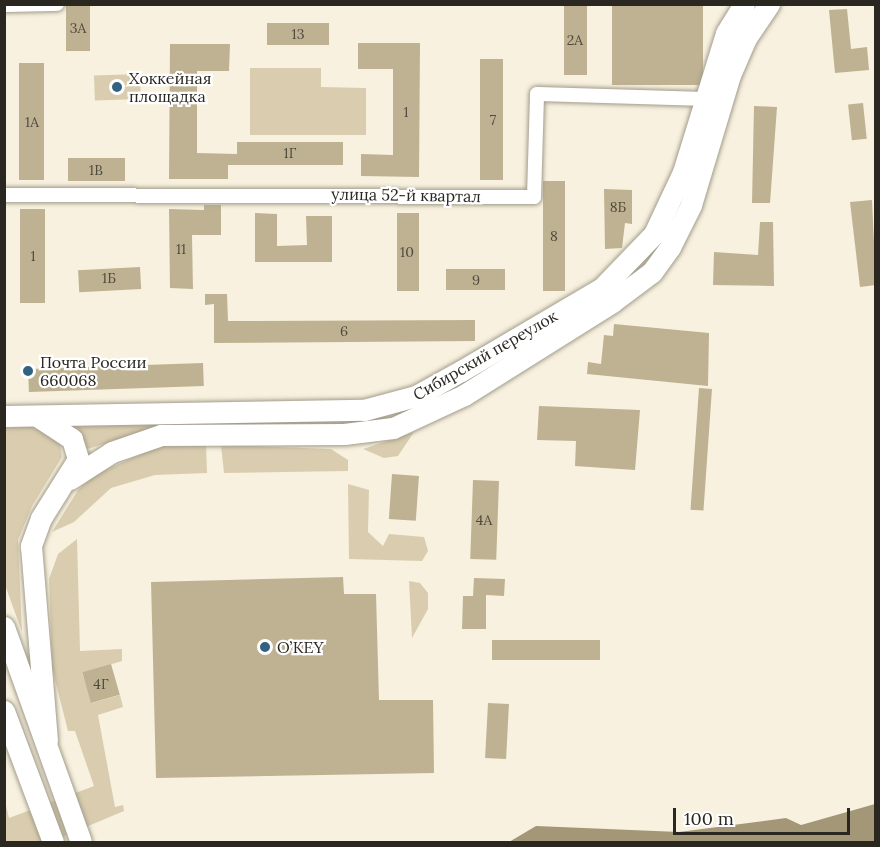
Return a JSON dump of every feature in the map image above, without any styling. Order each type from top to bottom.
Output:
[{"type":"main road","name":"Сибирский переулок","points":[[681,201],[726,33],[744,4]]},
{"type":"main road","name":"Сибирский переулок","points":[[70,479],[112,452],[160,435],[344,434],[393,428],[422,405],[607,295],[681,201],[746,38],[769,4]]},
{"type":"main road","name":"Сибирский переулок","points":[[4,416],[364,410],[422,405]]},
{"type":"main road","points":[[37,416],[76,447],[70,479],[41,518],[31,546],[47,740]]},
{"type":"main road","points":[[4,627],[47,740],[81,843]]},
{"type":"main road","points":[[4,711],[53,843]]},
{"type":"street","points":[[4,5],[57,4]]},
{"type":"street","name":"улица 52-й квартал","points":[[4,195],[534,197],[537,94],[707,99]]},
{"type":"shaded area","points":[[250,68],[321,68],[321,87],[366,88],[366,135],[250,135]]},
{"type":"shaded area","name":"Хоккейная площадка","points":[[140,74],[141,99],[95,101],[94,76]]},
{"type":"shaded area","points":[[142,420],[167,425],[87,449],[75,423]]},
{"type":"shaded area","points":[[40,426],[60,443],[62,457],[32,506],[18,540],[22,632],[5,585],[4,428]]},
{"type":"shaded area","points":[[414,432],[398,456],[384,458],[363,449]]},
{"type":"shaded area","points":[[206,444],[207,473],[155,475],[111,488],[74,522],[52,532],[78,490],[96,474],[160,446]]},
{"type":"shaded area","points":[[221,445],[331,449],[348,460],[348,471],[224,473]]},
{"type":"shaded area","points":[[348,484],[369,490],[368,532],[383,546],[389,534],[424,537],[428,551],[422,561],[349,559]]},
{"type":"shaded area","points":[[77,539],[80,651],[122,649],[122,661],[82,673],[92,703],[120,695],[123,707],[98,715],[115,807],[123,805],[124,811],[50,842],[5,842],[4,797],[9,818],[94,786],[75,731],[68,731],[52,668],[49,579],[58,554]]},
{"type":"shaded area","points":[[409,581],[420,583],[428,593],[428,609],[412,638]]},
{"type":"shaded area","points":[[875,804],[875,842],[509,842],[536,826],[679,832],[786,818],[801,825]]},
{"type":"building","points":[[66,4],[90,4],[90,51],[66,51]]},
{"type":"building","points":[[564,4],[587,4],[587,75],[564,75]]},
{"type":"building","points":[[612,4],[703,4],[703,85],[612,85]]},
{"type":"building","points":[[847,9],[851,49],[867,47],[869,70],[835,73],[829,10]]},
{"type":"building","points":[[267,23],[329,23],[329,45],[267,45]]},
{"type":"building","points":[[358,43],[420,43],[419,177],[361,176],[361,154],[393,155],[393,69],[358,69]]},
{"type":"building","points":[[170,44],[230,44],[229,71],[197,71],[197,153],[237,154],[237,142],[343,142],[343,165],[228,165],[228,179],[169,179]]},
{"type":"building","points":[[480,59],[503,59],[503,180],[480,180]]},
{"type":"building","points":[[19,63],[44,63],[44,180],[19,180]]},
{"type":"building","points":[[863,103],[867,139],[852,140],[848,105]]},
{"type":"building","points":[[754,106],[777,107],[770,203],[752,203]]},
{"type":"building","points":[[68,158],[125,158],[125,181],[68,181]]},
{"type":"building","points":[[543,181],[565,181],[565,291],[543,291]]},
{"type":"building","points":[[604,189],[632,190],[632,224],[625,223],[622,248],[605,249]]},
{"type":"building","points":[[872,200],[876,285],[860,287],[850,202]]},
{"type":"building","points":[[204,205],[221,205],[221,235],[192,235],[193,289],[170,288],[169,209],[204,210]]},
{"type":"building","points":[[20,209],[45,209],[45,303],[20,303]]},
{"type":"building","points":[[255,213],[277,214],[277,246],[307,245],[306,216],[332,216],[332,262],[255,262]]},
{"type":"building","points":[[397,213],[419,213],[419,291],[397,291]]},
{"type":"building","points":[[760,222],[773,222],[774,286],[713,285],[714,252],[758,255]]},
{"type":"building","points":[[140,267],[141,289],[79,292],[78,270]]},
{"type":"building","points":[[446,269],[505,269],[505,290],[446,290]]},
{"type":"building","points":[[205,294],[227,294],[228,321],[475,320],[475,341],[214,343],[214,304],[205,305]]},
{"type":"building","points":[[614,324],[709,333],[708,386],[587,374],[588,362],[601,364],[604,335],[613,336]]},
{"type":"building","points":[[203,363],[204,386],[29,392],[28,369]]},
{"type":"building","points":[[699,388],[712,389],[703,511],[690,510]]},
{"type":"building","points":[[539,406],[640,410],[635,470],[575,466],[576,441],[537,440]]},
{"type":"building","points":[[392,474],[419,476],[416,521],[389,519]]},
{"type":"building","points":[[473,480],[499,481],[496,560],[470,559]]},
{"type":"building","name":"O’KEY","points":[[343,577],[344,594],[376,594],[379,700],[433,700],[434,773],[156,778],[151,582]]},
{"type":"building","points":[[474,578],[505,579],[504,596],[486,595],[486,629],[462,629],[463,596],[473,596]]},
{"type":"building","points":[[492,640],[600,640],[600,660],[492,660]]},
{"type":"building","points":[[111,664],[120,695],[91,703],[82,672]]},
{"type":"building","points":[[488,703],[509,704],[506,759],[485,758]]},
{"type":"place","name":"Хоккейная площадка","points":[[117,87]]},
{"type":"place","name":"Почта России 660068","points":[[28,371]]},
{"type":"place","name":"O’KEY","points":[[265,647]]}]
